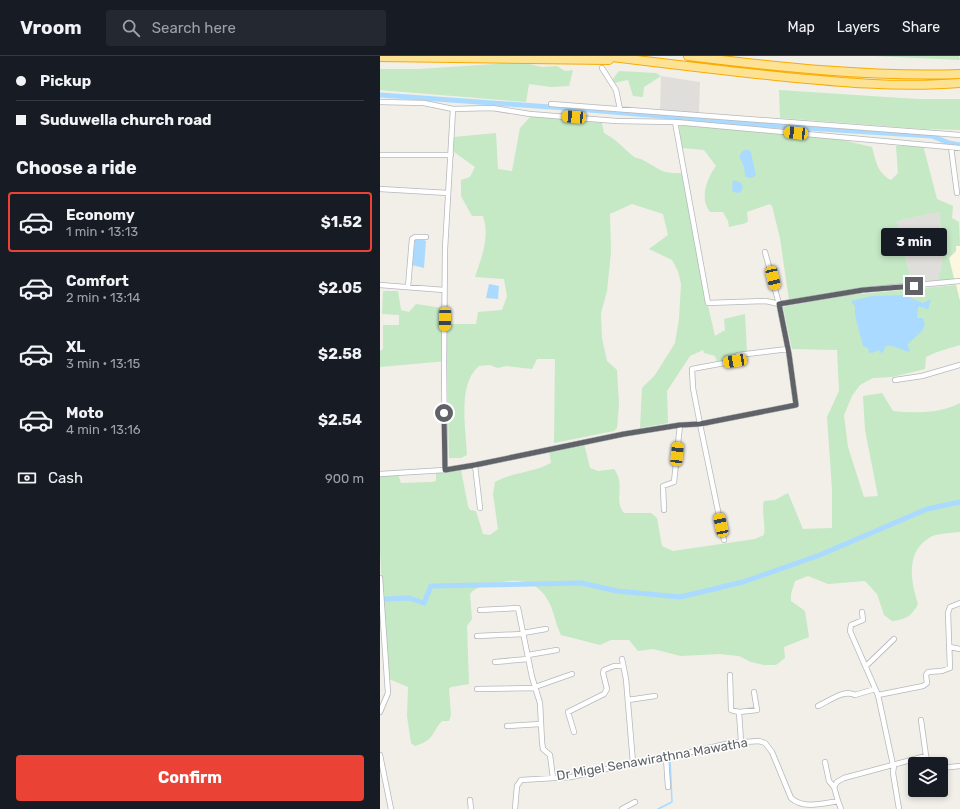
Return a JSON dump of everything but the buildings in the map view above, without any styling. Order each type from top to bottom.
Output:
[{"type":"highway","points":[[604,56],[850,82],[938,85],[960,83]]},
{"type":"highway","points":[[688,56],[853,72],[959,74]]},
{"type":"highway","points":[[380,57],[636,60]]},
{"type":"street","points":[[602,68],[616,90],[620,109]]},
{"type":"street","points":[[380,102],[424,103],[453,110],[492,108],[530,114],[616,121],[675,122],[960,148]]},
{"type":"street","points":[[551,104],[960,135]]},
{"type":"street","points":[[445,470],[444,290],[453,110]]},
{"type":"street","points":[[675,122],[708,303],[766,301],[779,304],[863,290],[960,281]]},
{"type":"street","points":[[951,147],[957,193]]},
{"type":"street","points":[[380,155],[451,155]]},
{"type":"street","points":[[380,189],[448,193]]},
{"type":"street","points":[[408,287],[412,239],[415,237],[426,237]]},
{"type":"street","points":[[380,474],[445,470],[624,434],[680,425],[700,424],[796,405],[788,349],[779,304],[765,252]]},
{"type":"street","points":[[380,285],[444,290]]},
{"type":"street","points":[[724,540],[693,388],[692,369],[735,361],[738,355],[788,349]]},
{"type":"street","points":[[895,380],[922,376],[960,365]]},
{"type":"street","points":[[664,510],[663,486],[674,482],[680,425]]},
{"type":"street","points":[[475,465],[480,508]]},
{"type":"street","points":[[380,578],[388,693],[380,712]]},
{"type":"street","points":[[878,695],[926,684],[926,675],[928,672],[942,671],[950,668],[949,610],[950,607],[960,603]]},
{"type":"street","points":[[480,610],[517,607],[540,703],[540,724],[543,748],[550,755],[553,778]]},
{"type":"street","points":[[862,612],[864,620],[851,625],[850,631],[866,666],[874,689],[878,695],[894,765],[893,773],[899,809]]},
{"type":"street","points":[[477,636],[523,633],[546,629]]},
{"type":"street","points":[[866,666],[894,638]]},
{"type":"street","points":[[950,647],[960,649]]},
{"type":"street","points":[[496,662],[528,657],[557,650]]},
{"type":"street","points":[[622,660],[628,700],[633,763]]},
{"type":"street","points":[[574,732],[568,712],[604,694],[607,689],[603,673],[604,670],[614,666],[623,666]]},
{"type":"street","points":[[478,689],[535,687],[572,674]]},
{"type":"street","points":[[730,675],[731,709],[739,712],[757,710],[754,692]]},
{"type":"street","points":[[818,706],[844,693],[850,692],[856,695],[874,689]]},
{"type":"street","points":[[628,700],[655,696]]},
{"type":"street","points":[[739,712],[741,741]]},
{"type":"street","points":[[834,787],[837,782],[844,778],[926,756],[921,720]]},
{"type":"street","points":[[507,726],[540,724]]},
{"type":"street","name":"Dr Migel Senawirathna Mawatha","points":[[515,809],[517,786],[521,780],[588,774],[633,763],[666,758],[741,741],[759,741],[768,745],[791,798],[800,806],[809,807],[838,801]]},
{"type":"street","points":[[380,755],[391,809]]},
{"type":"street","points":[[666,758],[668,787]]},
{"type":"street","points":[[825,762],[829,781],[834,787],[841,809]]},
{"type":"street","points":[[948,767],[960,766]]},
{"type":"street","points":[[470,800],[471,809]]},
{"type":"street","points":[[622,809],[635,802]]},
{"type":"shaded area","points":[[661,76],[700,82],[699,113],[660,110]]},
{"type":"shaded area","points":[[939,212],[943,255],[942,274],[937,281],[912,284],[897,221]]},
{"type":"shaded area","points":[[956,246],[960,246],[960,301],[949,257],[956,251]]},
{"type":"green space","points":[[874,56],[959,56],[960,60]]},
{"type":"green space","points":[[525,63],[542,67],[557,66],[565,71],[573,70],[569,86],[551,87],[529,84],[526,102],[380,90],[380,69],[419,69]]},
{"type":"green space","points":[[619,71],[656,73],[661,76],[644,87],[643,97],[633,96],[628,80],[614,83],[613,79]]},
{"type":"green space","points":[[779,90],[917,99],[960,99],[960,130],[923,129],[780,118]]},
{"type":"green space","points":[[531,116],[602,123],[604,133],[616,141],[634,157],[641,159],[665,172],[684,173],[700,271],[715,336],[725,330],[724,319],[745,314],[747,352],[736,353],[733,359],[717,362],[715,356],[704,353],[703,350],[690,356],[667,391],[668,423],[640,428],[642,388],[655,375],[675,343],[679,319],[681,284],[678,271],[672,260],[649,249],[668,235],[663,214],[632,204],[610,214],[611,252],[607,291],[601,313],[602,338],[607,361],[617,370],[619,404],[617,428],[614,431],[554,443],[555,359],[537,359],[532,369],[506,366],[498,368],[490,365],[479,366],[472,374],[465,395],[464,408],[467,455],[461,458],[449,458],[447,361],[380,367],[380,351],[383,349],[383,325],[399,325],[399,315],[382,314],[383,291],[398,291],[401,310],[409,312],[416,304],[442,308],[443,324],[476,324],[478,312],[502,310],[507,296],[504,279],[475,277],[484,246],[486,231],[485,224],[483,216],[472,216],[461,196],[461,180],[470,177],[475,167],[454,152],[454,137],[496,133],[498,169],[512,171],[520,128]]},
{"type":"green space","points":[[679,125],[838,139],[872,147],[880,170],[891,180],[898,173],[896,146],[923,145],[937,199],[953,206],[952,218],[959,222],[960,246],[956,246],[956,251],[949,258],[954,279],[937,281],[942,267],[943,257],[939,212],[897,221],[912,284],[862,288],[789,300],[780,238],[772,206],[770,204],[747,212],[748,221],[746,223],[729,227],[728,221],[723,212],[710,212],[705,201],[705,195],[707,182],[716,166],[704,150],[682,148]]},
{"type":"green space","points":[[956,285],[960,301],[960,345],[926,357],[925,369],[892,377],[873,378],[860,385],[852,396],[844,415],[848,447],[864,497],[878,496],[865,430],[863,396],[882,393],[893,411],[902,412],[936,411],[952,407],[960,403],[960,532],[932,536],[921,544],[916,552],[913,560],[912,577],[918,604],[908,617],[901,620],[892,621],[884,615],[877,594],[865,581],[828,584],[808,576],[795,581],[791,594],[791,601],[805,611],[809,637],[784,647],[785,658],[776,665],[764,665],[751,662],[739,656],[719,654],[681,656],[653,649],[638,651],[629,640],[611,640],[600,645],[561,635],[548,600],[543,593],[531,584],[507,581],[486,585],[476,589],[470,594],[472,619],[467,626],[469,684],[451,687],[449,689],[451,715],[449,721],[442,721],[432,736],[421,744],[415,746],[411,743],[407,716],[408,687],[389,679],[387,673],[380,550],[380,473],[398,474],[401,483],[431,482],[436,481],[436,469],[460,465],[468,506],[470,510],[476,511],[483,534],[490,535],[498,529],[493,494],[495,482],[551,463],[549,451],[584,443],[590,468],[598,471],[614,469],[620,486],[619,503],[624,513],[651,513],[657,518],[662,546],[673,551],[755,539],[764,535],[764,501],[775,500],[788,493],[803,529],[832,528],[832,489],[827,417],[839,391],[837,350],[792,349],[783,307],[839,296]]},
{"type":"water","points":[[744,150],[749,150],[751,153],[756,175],[752,178],[746,177],[740,158],[740,154]]},
{"type":"water","points":[[733,180],[740,182],[743,186],[741,192],[736,193],[732,191]]},
{"type":"water","points":[[422,239],[426,241],[424,268],[412,265],[415,240]]},
{"type":"water","points":[[489,284],[499,286],[498,299],[486,298]]},
{"type":"water","points":[[908,295],[911,298],[923,303],[931,299],[928,310],[923,307],[918,307],[917,318],[923,318],[925,325],[922,331],[907,345],[910,350],[909,352],[895,347],[886,346],[883,352],[880,353],[879,350],[872,353],[868,352],[869,349],[863,346],[855,315],[855,307],[851,301],[872,296]]},
{"type":"waterway","points":[[380,95],[565,108],[791,127],[932,136],[949,143],[960,145]]},
{"type":"waterway","points":[[385,599],[409,598],[424,603],[431,586],[581,583],[617,591],[680,597],[743,582],[820,555],[927,509],[960,502]]},
{"type":"waterway","points":[[658,809],[672,802],[670,759],[692,754]]},
{"type":"route","points":[[444,413],[445,470],[624,434],[680,425],[700,424],[796,405],[789,354],[779,304],[863,290],[914,286]]}]
